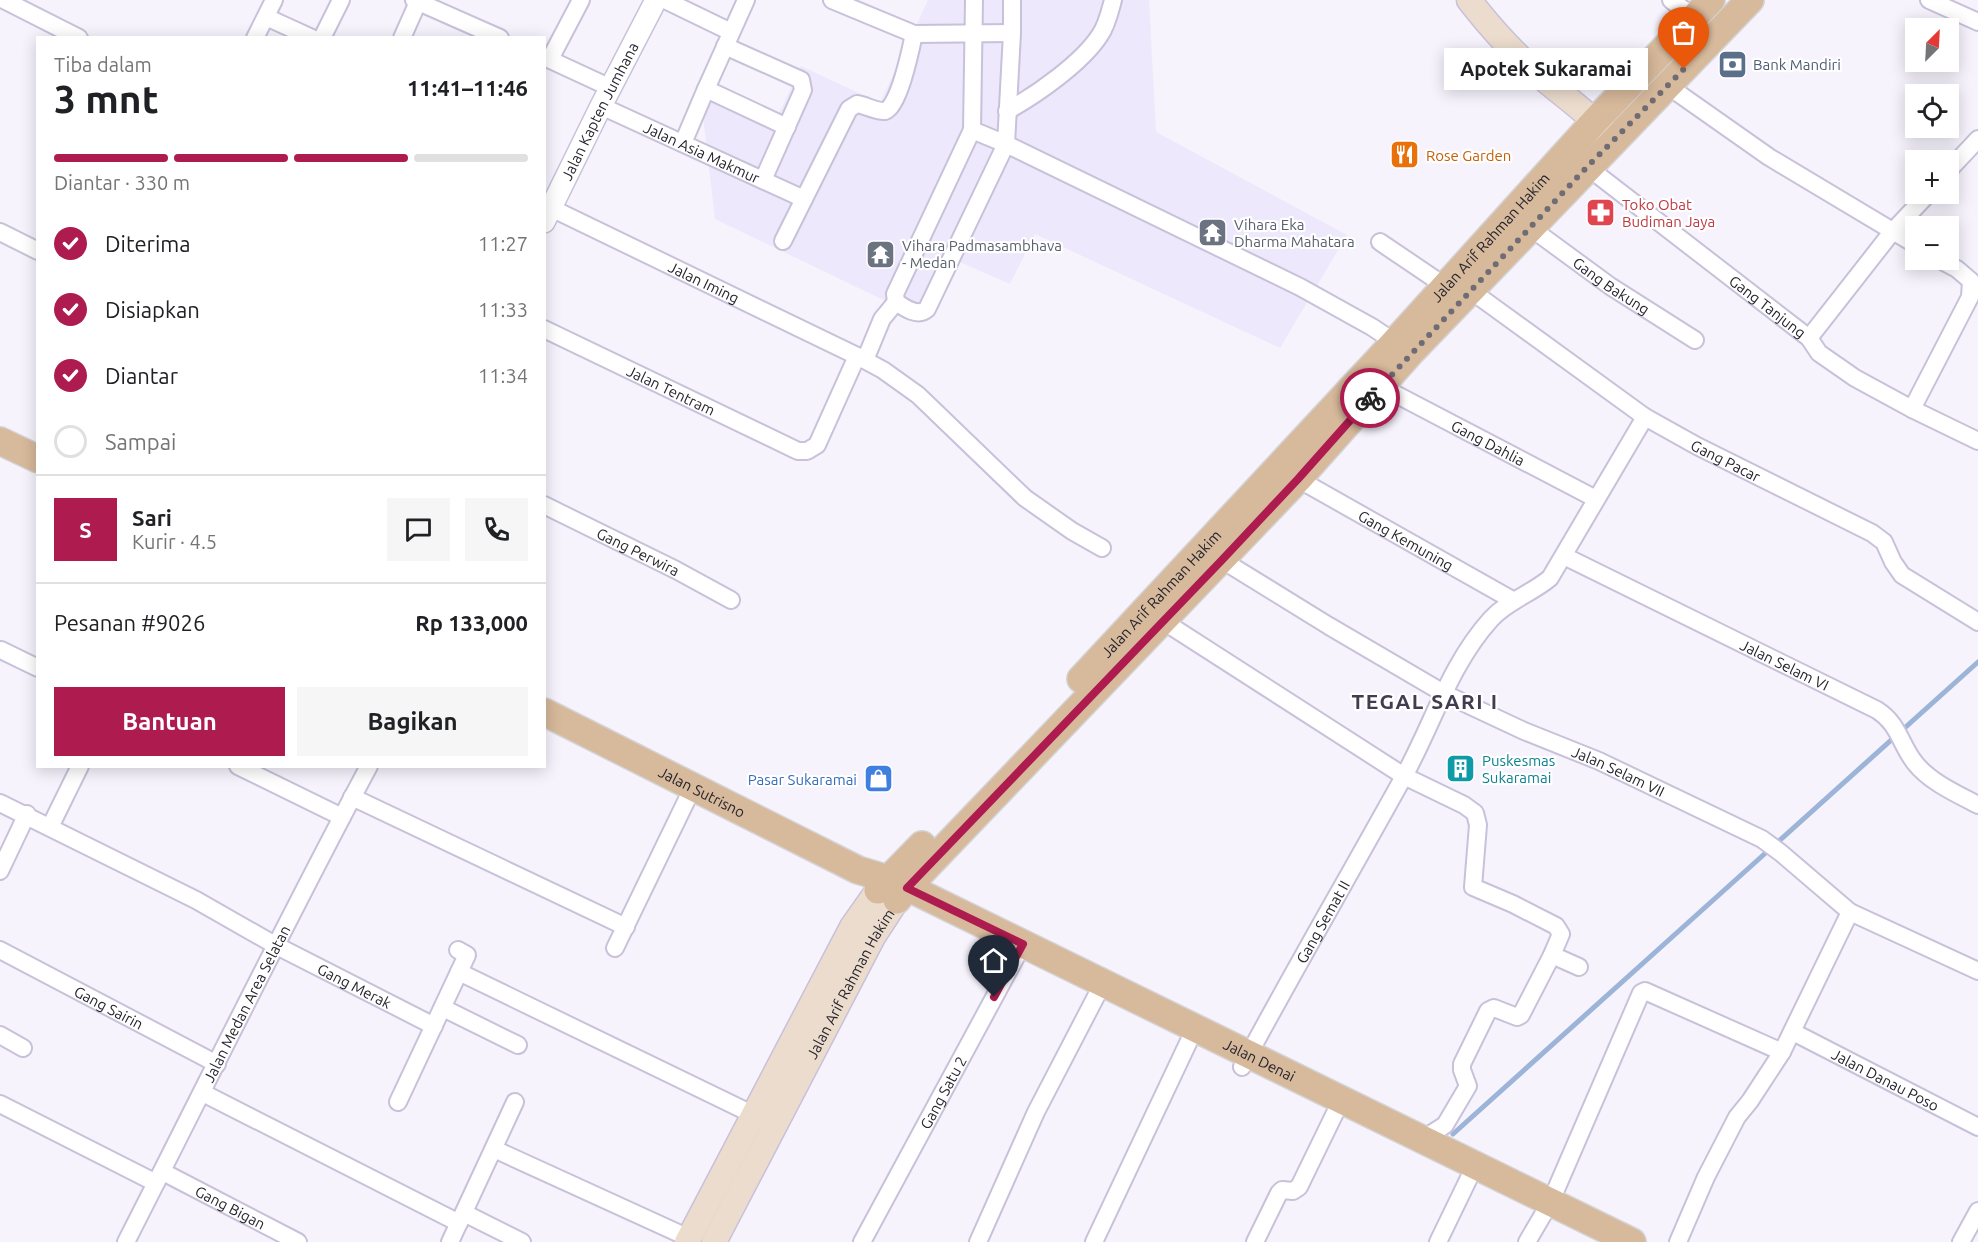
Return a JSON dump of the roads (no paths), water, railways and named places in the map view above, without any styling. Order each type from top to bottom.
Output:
[{"type":"main road","points":[[1469,0],[1494,33],[1519,58],[1595,121],[1614,140]]},
{"type":"main road","name":"Jalan Arif Rahman Hakim","points":[[714,1242],[873,937],[892,889],[1024,740],[1403,347],[1578,159],[1614,140],[1750,0]]},
{"type":"main road","name":"Jalan Arif Rahman Hakim","points":[[1457,288],[1531,228],[1578,159],[1595,121],[1703,9]]},
{"type":"main road","name":"Jalan Arif Rahman Hakim","points":[[688,1240],[852,927],[1222,560],[1298,479],[1380,386],[1403,347]]},
{"type":"main road","points":[[0,441],[36,458]]},
{"type":"main road","name":"Jalan Sutrisno","points":[[546,713],[892,889]]},
{"type":"main road","name":"Jalan Denai","points":[[892,889],[1546,1207],[1598,1242]]},
{"type":"main road","name":"Jalan Denai","points":[[1100,990],[1188,1041],[1245,1060],[1335,1113],[1420,1146],[1469,1178],[1632,1242]]},
{"type":"street","points":[[4,0],[75,36]]},
{"type":"street","points":[[256,36],[274,0]]},
{"type":"street","points":[[323,36],[341,0]]},
{"type":"street","points":[[547,58],[581,0]]},
{"type":"street","name":"Jalan Kapten Jumhana","points":[[548,215],[656,0]]},
{"type":"street","points":[[665,0],[801,80],[803,90],[763,180]]},
{"type":"street","points":[[683,143],[746,0]]},
{"type":"street","points":[[832,0],[914,34],[1012,33]]},
{"type":"street","points":[[861,358],[882,319],[896,302],[895,294],[972,130],[974,0]]},
{"type":"street","points":[[896,302],[917,314],[927,309],[1005,144],[1012,0]]},
{"type":"street","points":[[1007,111],[1041,91],[1093,44],[1105,25],[1113,0]]},
{"type":"street","points":[[1671,0],[1703,9]]},
{"type":"street","points":[[1929,0],[1978,22]]},
{"type":"street","points":[[403,36],[416,1],[495,36]]},
{"type":"street","points":[[266,17],[308,36]]},
{"type":"street","points":[[783,241],[852,106],[862,105],[882,111],[890,108],[901,83],[914,34]]},
{"type":"street","name":"Jalan Asia Makmur","points":[[547,58],[606,97],[683,143],[804,199]]},
{"type":"street","points":[[1668,86],[1769,157],[1905,239]]},
{"type":"street","points":[[706,89],[787,127]]},
{"type":"street","points":[[972,130],[1300,287],[1403,347]]},
{"type":"street","points":[[1959,159],[1978,139]]},
{"type":"street","name":"Gang Tanjung","points":[[1578,159],[1809,338],[1819,353],[1855,378],[1978,441]]},
{"type":"street","points":[[1809,338],[1892,232],[1919,204]]},
{"type":"street","name":"Jalan Iming","points":[[548,215],[861,358],[918,395],[1025,498],[1072,531],[1102,548]]},
{"type":"street","name":"Gang Bakung","points":[[1531,228],[1610,286],[1695,340]]},
{"type":"street","points":[[0,232],[36,250]]},
{"type":"street","name":"Gang Pacar","points":[[1380,243],[1457,288],[1645,417],[1697,446],[1872,533],[1884,542],[1902,575],[1978,622]]},
{"type":"street","points":[[1912,409],[1970,297],[1971,281],[1958,270]]},
{"type":"street","name":"Jalan Tentram","points":[[546,330],[798,451],[807,451],[816,445],[861,358]]},
{"type":"street","name":"Gang Dahlia","points":[[1380,386],[1596,499]]},
{"type":"street","name":"Gang Semat II","points":[[1245,1060],[1404,776],[1466,652],[1490,620],[1514,601],[1537,589],[1550,578],[1645,417]]},
{"type":"street","name":"Gang Kemuning","points":[[1298,479],[1514,601]]},
{"type":"street","name":"Gang Perwira","points":[[546,507],[676,570],[731,600]]},
{"type":"street","name":"Jalan Selam VI","points":[[1564,556],[1877,710],[1892,722],[1911,756],[1924,771],[1955,794],[1978,805]]},
{"type":"street","name":"Jalan Selam VII","points":[[1222,560],[1445,694],[1524,731],[1599,761],[1762,839],[1850,912],[1978,970]]},
{"type":"street","points":[[1162,621],[1404,776],[1464,805],[1475,813],[1478,825],[1473,886],[1556,926],[1561,934],[1521,1015],[1516,1017],[1494,1008],[1488,1011],[1462,1064],[1468,1086],[1442,1128],[1420,1146]]},
{"type":"street","points":[[1,650],[36,667]]},
{"type":"street","points":[[50,826],[79,768]]},
{"type":"street","points":[[247,768],[265,772],[342,817]]},
{"type":"street","name":"Jalan Medan Area Selatan","points":[[126,1242],[217,1064],[274,945],[368,768]]},
{"type":"street","points":[[615,948],[693,787]]},
{"type":"street","points":[[352,797],[626,927]]},
{"type":"street","name":"Gang Merak","points":[[0,802],[196,900],[274,945],[434,1026]]},
{"type":"street","points":[[0,871],[27,814]]},
{"type":"street","points":[[1678,1242],[1706,1177],[1737,1117],[1782,1052],[1850,912]]},
{"type":"street","name":"Gang Sairin","points":[[0,950],[217,1064]]},
{"type":"street","points":[[398,1102],[467,955],[458,950]]},
{"type":"street","name":"Gang Satu 2","points":[[862,1242],[1019,950]]},
{"type":"street","points":[[1552,955],[1579,967]]},
{"type":"street","points":[[459,972],[752,1114]]},
{"type":"street","points":[[978,1242],[1036,1112],[1100,990]]},
{"type":"street","points":[[1527,1242],[1546,1207],[1641,993],[1645,991],[1782,1052]]},
{"type":"street","points":[[443,1008],[518,1045]]},
{"type":"street","name":"Jalan Danau Poso","points":[[1793,1032],[1978,1126]]},
{"type":"street","points":[[0,1035],[23,1047]]},
{"type":"street","points":[[1094,1242],[1188,1041]]},
{"type":"street","points":[[202,1093],[461,1218],[522,1242]]},
{"type":"street","points":[[450,1242],[515,1102]]},
{"type":"street","name":"Gang Bigan","points":[[0,1104],[298,1242]]},
{"type":"street","points":[[1255,1242],[1279,1193],[1282,1190],[1293,1191],[1299,1187],[1335,1113]]},
{"type":"street","points":[[494,1149],[688,1240]]},
{"type":"street","points":[[1438,1242],[1469,1178]]},
{"type":"street","points":[[1961,1242],[1978,1211]]},
{"type":"waterway","points":[[1453,1134],[1978,662]]},
{"type":"place","name":"Bank Mandiri","points":[[1732,64]]},
{"type":"place","name":"Apotek Sukaramai","points":[[1684,69]]},
{"type":"place","name":"Rose Garden","points":[[1405,155]]},
{"type":"place","name":"Toko Obat Budiman Jaya","points":[[1601,213]]},
{"type":"place","name":"Vihara Eka Dharma Mahatara","points":[[1213,233]]},
{"type":"place","name":"Vihara Padmasambhava - Medan","points":[[881,254]]},
{"type":"place","name":"Puskesmas Sukaramai","points":[[1461,769]]},
{"type":"place","name":"Pasar Sukaramai","points":[[878,779]]},
{"type":"district","name":"TEGAL SARI I","points":[[1425,701]]}]
